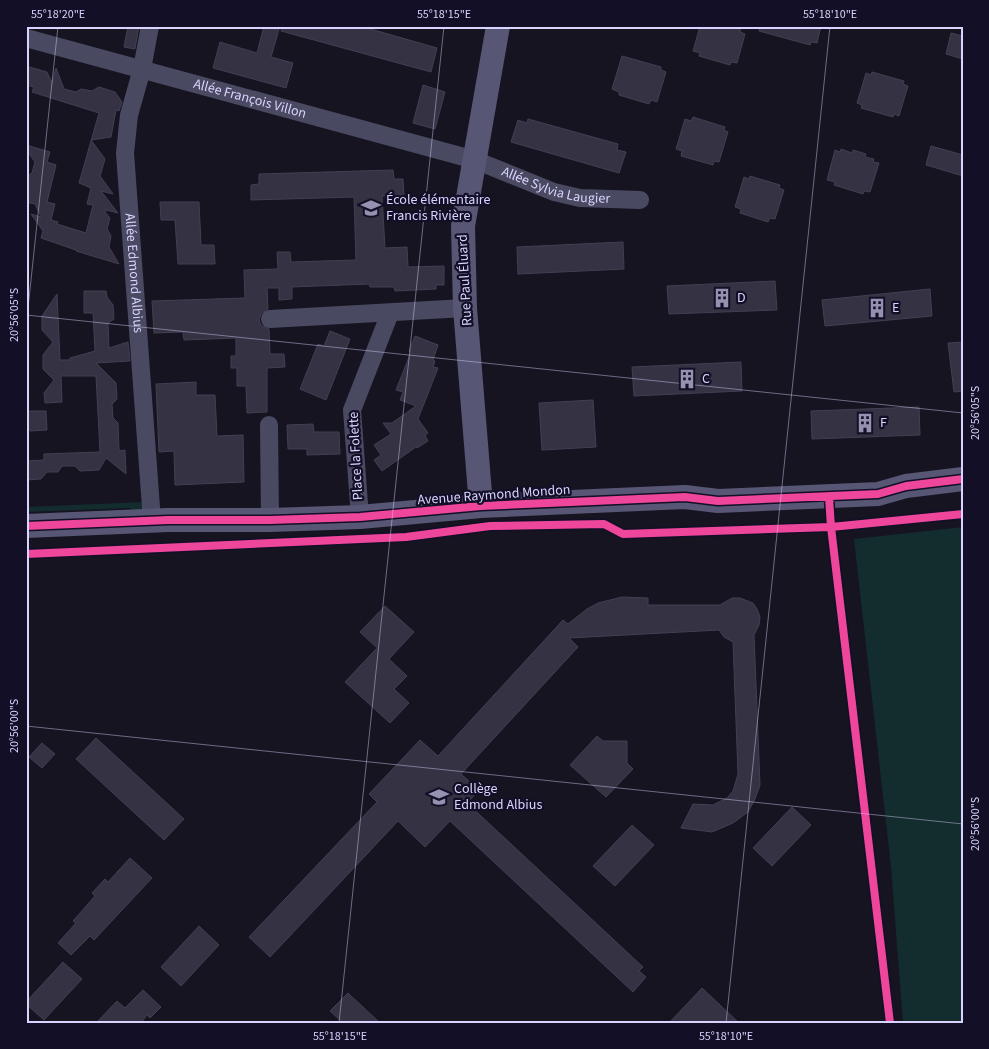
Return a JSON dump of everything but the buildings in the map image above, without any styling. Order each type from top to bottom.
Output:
[{"type":"street","name":"Allée Edmond Albius","points":[[150,26],[142,68],[129,115],[125,153],[152,521]]},
{"type":"street","name":"Rue Paul Éluard","points":[[481,506],[465,308],[463,226],[475,160],[494,27]]},
{"type":"street","name":"Allée François Villon","points":[[26,38],[475,160]]},
{"type":"street","name":"Allée Sylvia Laugier","points":[[475,160],[554,192],[580,198],[640,200]]},
{"type":"street","points":[[270,319],[465,308]]},
{"type":"street","name":"Place la Folette","points":[[360,517],[352,410],[390,313]]},
{"type":"street","points":[[269,425],[270,520]]},
{"type":"street","name":"Avenue Raymond Mondon","points":[[26,526],[152,521],[360,517],[481,506],[685,497],[718,501],[839,496],[878,494],[906,486],[963,479]]},
{"type":"green space","points":[[144,502],[145,513],[134,513],[130,508],[26,512],[26,507]]},
{"type":"green space","points":[[963,527],[963,1023],[903,1023],[891,867],[854,539]]},
{"type":"cycle path","points":[[26,526],[168,520],[270,520],[360,517],[481,506],[685,497],[718,501],[878,494],[906,486],[963,479]]},
{"type":"cycle path","points":[[829,497],[890,1023]]},
{"type":"cycle path","points":[[26,554],[406,537],[490,526],[604,524],[623,534],[831,527],[963,514]]},
{"type":"place","name":"École élémentaire Francis Rivière","points":[[371,208]]},
{"type":"place","name":"D","points":[[722,298]]},
{"type":"place","name":"E","points":[[877,308]]},
{"type":"place","name":"C","points":[[687,379]]},
{"type":"place","name":"F","points":[[865,423]]},
{"type":"place","name":"Collège Edmond Albius","points":[[439,797]]}]
